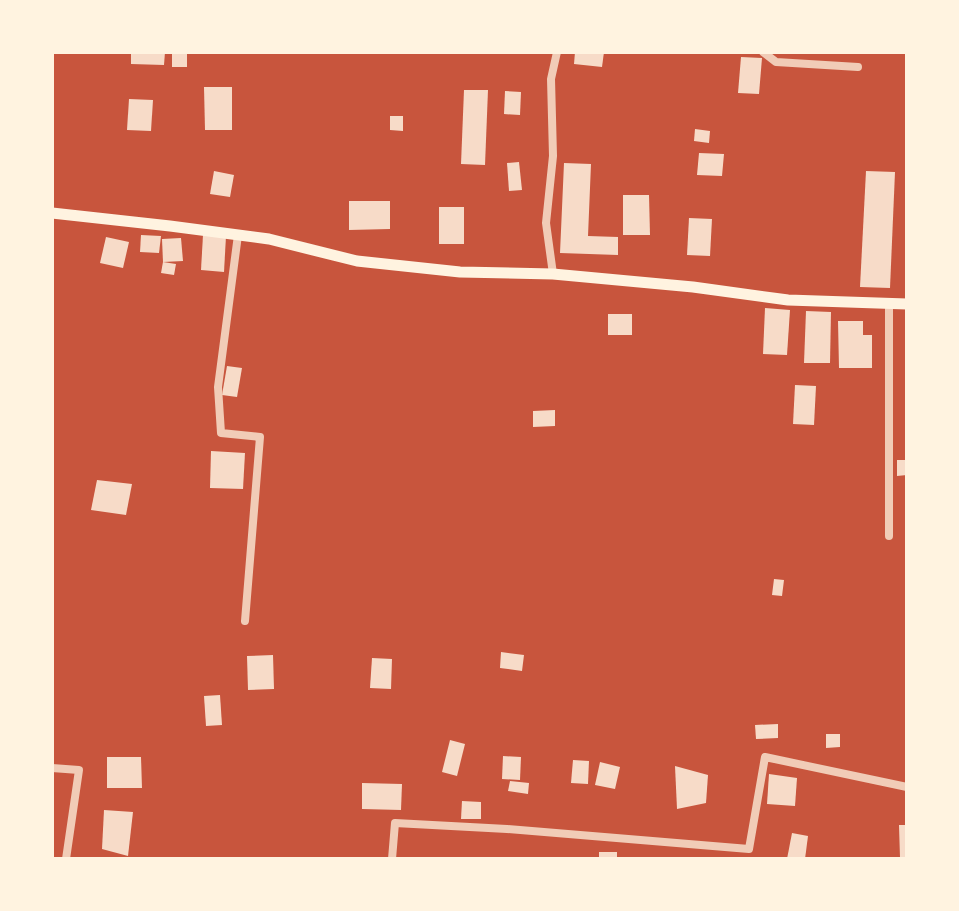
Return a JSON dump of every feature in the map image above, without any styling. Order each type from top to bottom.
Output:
[{"type":"main road","points":[[52,213],[269,239],[357,261],[460,272],[553,274],[693,287],[788,300],[907,304]]},
{"type":"street","points":[[553,274],[546,223],[553,156],[551,79],[557,52]]},
{"type":"street","points":[[763,52],[776,62],[858,67]]},
{"type":"street","points":[[238,235],[218,387],[221,433],[260,437],[245,621]]},
{"type":"street","points":[[889,303],[889,536]]},
{"type":"street","points":[[392,859],[395,823],[749,849],[765,757],[907,787]]},
{"type":"street","points":[[52,768],[79,770],[66,859]]},
{"type":"building","points":[[131,52],[165,52],[164,65],[131,64]]},
{"type":"building","points":[[172,52],[187,52],[187,67],[172,67]]},
{"type":"building","points":[[575,52],[604,52],[602,67],[574,64]]},
{"type":"building","points":[[741,57],[762,58],[759,94],[738,93]]},
{"type":"building","points":[[204,87],[232,87],[232,130],[205,130]]},
{"type":"building","points":[[464,90],[488,90],[485,165],[461,164]]},
{"type":"building","points":[[505,91],[521,92],[520,115],[504,114]]},
{"type":"building","points":[[129,99],[153,100],[151,131],[127,130]]},
{"type":"building","points":[[390,116],[403,116],[403,131],[390,130]]},
{"type":"building","points":[[695,129],[710,131],[709,143],[694,141]]},
{"type":"building","points":[[699,153],[724,154],[722,176],[697,175]]},
{"type":"building","points":[[519,162],[522,190],[509,191],[507,163]]},
{"type":"building","points":[[564,163],[591,164],[588,236],[618,237],[618,255],[560,253]]},
{"type":"building","points":[[214,171],[234,175],[230,197],[210,194]]},
{"type":"building","points":[[866,171],[895,172],[890,288],[860,287]]},
{"type":"building","points":[[623,195],[649,195],[650,235],[623,235]]},
{"type":"building","points":[[349,201],[390,201],[390,229],[349,230]]},
{"type":"building","points":[[439,207],[464,207],[464,244],[439,244]]},
{"type":"building","points":[[689,218],[712,219],[710,256],[687,255]]},
{"type":"building","points":[[141,235],[161,236],[159,253],[140,252]]},
{"type":"building","points":[[203,235],[226,236],[224,272],[201,270]]},
{"type":"building","points":[[106,237],[129,242],[123,268],[100,263]]},
{"type":"building","points":[[181,238],[183,261],[163,262],[162,239]]},
{"type":"building","points":[[163,262],[176,264],[174,275],[161,273]]},
{"type":"building","points":[[765,308],[790,310],[787,355],[763,354]]},
{"type":"building","points":[[806,311],[831,312],[830,363],[804,363]]},
{"type":"building","points":[[608,314],[632,314],[632,335],[608,335]]},
{"type":"building","points":[[838,321],[863,321],[863,335],[872,335],[872,368],[839,368]]},
{"type":"building","points":[[227,366],[242,368],[237,397],[222,395]]},
{"type":"building","points":[[795,385],[816,386],[814,425],[793,424]]},
{"type":"building","points":[[555,410],[555,426],[533,427],[533,411]]},
{"type":"building","points":[[211,451],[245,453],[243,489],[210,488]]},
{"type":"building","points":[[897,460],[907,460],[907,475],[897,476]]},
{"type":"building","points":[[97,480],[132,484],[126,515],[91,510]]},
{"type":"building","points":[[774,579],[784,580],[782,596],[772,595]]},
{"type":"building","points":[[501,652],[524,655],[522,671],[500,668]]},
{"type":"building","points":[[273,655],[274,689],[248,690],[247,656]]},
{"type":"building","points":[[372,658],[392,659],[391,689],[370,688]]},
{"type":"building","points":[[220,695],[222,725],[206,726],[204,696]]},
{"type":"building","points":[[778,724],[778,738],[756,739],[755,725]]},
{"type":"building","points":[[826,734],[840,734],[840,747],[826,748]]},
{"type":"building","points":[[450,740],[465,744],[457,776],[442,772]]},
{"type":"building","points":[[503,756],[521,757],[520,780],[502,779]]},
{"type":"building","points":[[107,757],[141,757],[142,788],[107,788]]},
{"type":"building","points":[[573,760],[589,761],[588,784],[571,783]]},
{"type":"building","points":[[600,762],[620,767],[615,789],[595,785]]},
{"type":"building","points":[[675,766],[708,775],[706,803],[677,809]]},
{"type":"building","points":[[769,774],[797,778],[795,806],[767,804]]},
{"type":"building","points":[[510,781],[529,783],[528,794],[508,791]]},
{"type":"building","points":[[362,783],[402,784],[401,810],[362,809]]},
{"type":"building","points":[[462,801],[481,802],[481,819],[461,819]]},
{"type":"building","points":[[104,810],[133,812],[128,856],[102,849]]},
{"type":"building","points":[[899,825],[907,825],[907,857],[900,858]]},
{"type":"building","points":[[792,833],[808,836],[805,859],[787,859]]},
{"type":"building","points":[[599,852],[617,852],[617,859],[599,859]]}]
